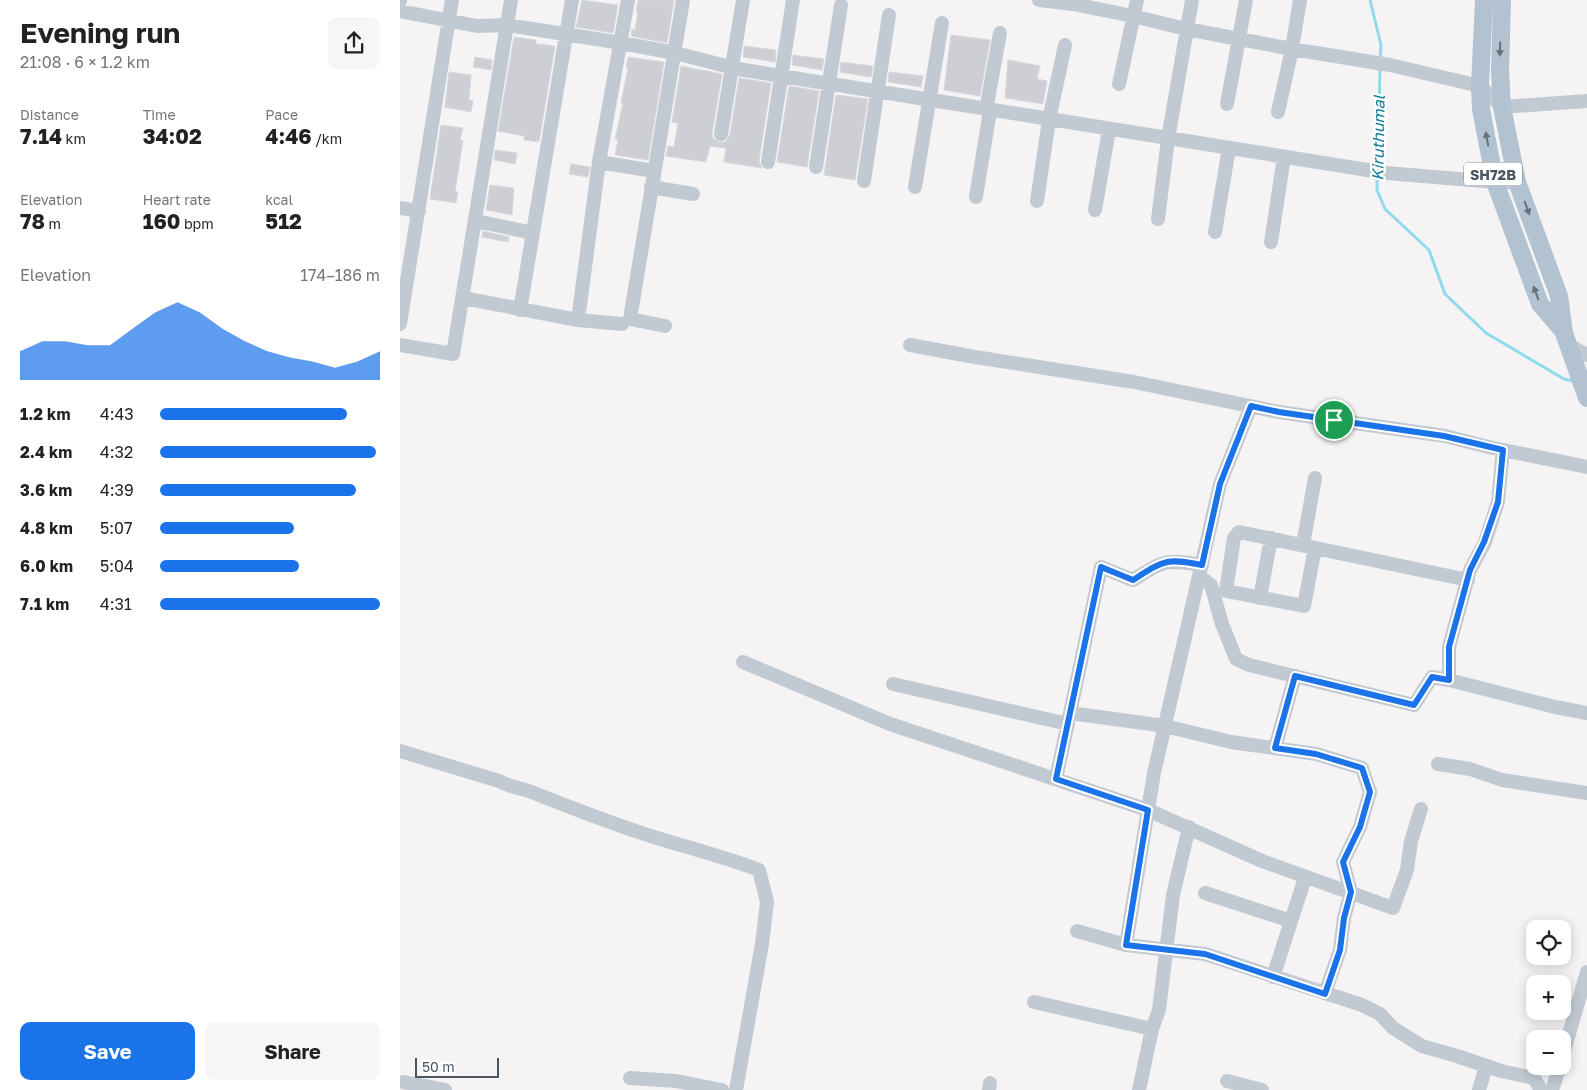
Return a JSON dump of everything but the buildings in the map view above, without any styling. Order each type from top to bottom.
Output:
[{"type":"main road","name":"SH72B","points":[[1484,0],[1480,86],[1481,109],[1495,182],[1540,304],[1581,360],[1586,397]]},
{"type":"main road","name":"SH72B","points":[[1502,0],[1500,70],[1502,106],[1517,182],[1559,296],[1566,339]]},
{"type":"street","points":[[400,324],[452,0]]},
{"type":"street","points":[[400,345],[453,354],[511,0]]},
{"type":"street","points":[[520,310],[572,0]]},
{"type":"street","points":[[578,320],[600,162],[628,0]]},
{"type":"street","points":[[665,326],[630,319],[683,0]]},
{"type":"street","points":[[721,134],[743,0]]},
{"type":"street","points":[[768,162],[792,0]]},
{"type":"street","points":[[1039,0],[1073,2],[1186,29],[1390,65],[1480,86],[1502,106],[1587,101]]},
{"type":"street","points":[[1118,84],[1137,0]]},
{"type":"street","points":[[1158,219],[1168,139],[1192,0]]},
{"type":"street","points":[[1227,104],[1246,0]]},
{"type":"street","points":[[1278,112],[1292,49],[1300,0]]},
{"type":"street","points":[[816,167],[841,6]]},
{"type":"street","points":[[400,11],[476,26],[507,25],[621,43],[675,53],[732,68],[1386,173],[1495,182],[1517,182]]},
{"type":"street","points":[[864,181],[889,15]]},
{"type":"street","points":[[915,187],[942,24]]},
{"type":"street","points":[[976,197],[1000,33]]},
{"type":"street","points":[[1037,201],[1049,120],[1065,45]]},
{"type":"street","points":[[1096,210],[1109,130]]},
{"type":"street","points":[[1215,232],[1229,148]]},
{"type":"street","points":[[1271,242],[1284,157]]},
{"type":"street","points":[[600,162],[654,171]]},
{"type":"street","points":[[651,187],[693,194]]},
{"type":"street","points":[[400,208],[419,211]]},
{"type":"street","points":[[476,221],[533,232]]},
{"type":"street","points":[[462,298],[578,320],[622,324]]},
{"type":"street","points":[[910,345],[1134,382],[1279,412],[1444,436],[1587,467]]},
{"type":"street","points":[[1126,945],[1164,726],[1220,484],[1251,406]]},
{"type":"street","points":[[1449,680],[1449,647],[1470,570],[1484,542],[1498,502],[1503,450]]},
{"type":"street","points":[[1315,478],[1309,546],[1304,606],[1226,591],[1234,538],[1239,532],[1271,538],[1309,546],[1468,580]]},
{"type":"street","points":[[1260,598],[1271,538]]},
{"type":"street","points":[[1056,779],[1101,567],[1133,580],[1157,565],[1175,560],[1201,570],[1211,585],[1222,624],[1236,659],[1249,664],[1414,705],[1432,677],[1587,713]]},
{"type":"street","points":[[743,662],[890,724],[1148,810],[1262,861],[1393,908],[1406,870],[1411,841],[1421,809]]},
{"type":"street","points":[[1275,748],[1295,676]]},
{"type":"street","points":[[893,684],[1069,719],[1164,726],[1231,742],[1316,754],[1362,768],[1370,792],[1360,827],[1343,862],[1351,892],[1344,918],[1340,950],[1325,994]]},
{"type":"street","points":[[400,751],[499,781],[510,787],[524,789],[591,816],[651,836],[725,857],[759,870],[767,902],[762,944],[736,1090]]},
{"type":"street","points":[[1438,764],[1470,769],[1502,780],[1587,793]]},
{"type":"street","points":[[1139,1090],[1152,1028],[1159,1010],[1173,895],[1189,827]]},
{"type":"street","points":[[1273,977],[1290,921],[1306,878]]},
{"type":"street","points":[[1205,893],[1290,921]]},
{"type":"street","points":[[1078,930],[1126,945],[1205,954],[1362,1005],[1380,1014],[1393,1028],[1422,1046],[1486,1066],[1534,1078],[1541,1090]]},
{"type":"street","points":[[1570,1030],[1587,972]]},
{"type":"street","points":[[1034,1002],[1152,1028]]},
{"type":"street","points":[[1479,1090],[1486,1066]]},
{"type":"street","points":[[1552,1090],[1557,1075]]},
{"type":"street","points":[[630,1078],[676,1081],[722,1090]]},
{"type":"street","points":[[1227,1081],[1262,1090]]},
{"type":"street","points":[[403,1082],[445,1090]]},
{"type":"waterway","name":"Kiruthumal","points":[[1370,0],[1381,45],[1380,60]]},
{"type":"waterway","name":"Kiruthumal","points":[[1378,167],[1380,66]]},
{"type":"waterway","name":"Kiruthumal","points":[[1377,176],[1377,190],[1385,209],[1429,250],[1445,294],[1486,333],[1564,379],[1574,381]]},
{"type":"route","points":[[1251,406],[1334,420],[1444,436],[1503,450],[1498,502],[1484,542],[1470,570],[1460,613],[1449,647],[1449,680],[1432,677],[1414,705],[1295,676],[1275,748],[1316,754],[1362,768],[1370,792],[1360,827],[1343,862],[1351,892],[1344,918],[1340,950],[1325,994],[1205,954],[1126,945],[1148,810],[1056,779],[1101,567],[1133,580],[1157,565],[1175,560],[1202,565],[1220,484],[1251,406]]}]
